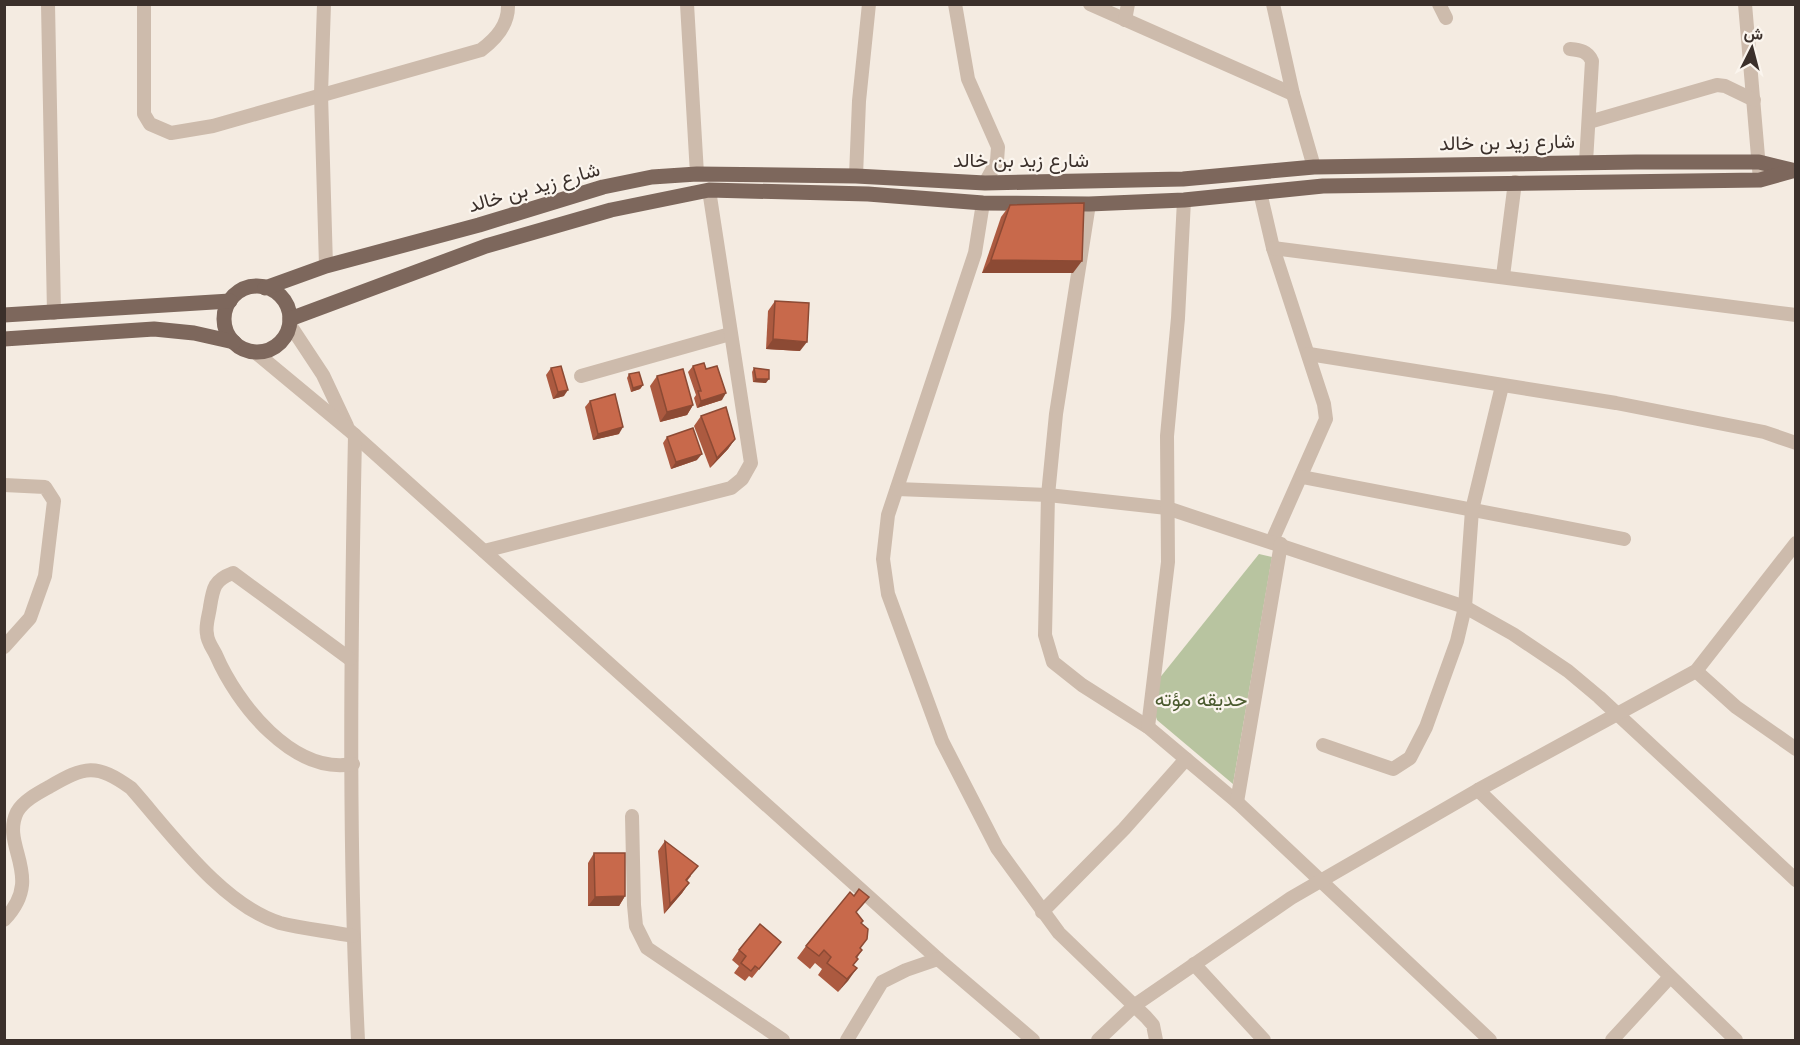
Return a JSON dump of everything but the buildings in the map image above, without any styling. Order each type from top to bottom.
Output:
[{"type":"main road","name":"شارع زيد بن خالد","points":[[265,288],[326,266],[479,225],[603,187],[652,177],[697,174],[856,176],[985,183],[1183,179],[1314,167],[1586,162],[1759,162],[1794,171]]},
{"type":"main road","name":"شارع زيد بن خالد","points":[[290,322],[486,246],[610,210],[709,190],[868,194],[983,203],[1089,204],[1184,200],[1323,186],[1760,180],[1794,171]]},
{"type":"main road","points":[[4,315],[230,301],[243,290],[265,288],[283,299],[290,322],[278,345],[263,352],[255,352],[234,342],[194,333],[154,329],[4,339]]},
{"type":"main road","points":[[230,301],[225,322],[234,342]]},
{"type":"street","points":[[48,4],[54,313]]},
{"type":"street","points":[[144,4],[144,114],[150,124],[171,133],[213,126],[481,50],[494,40],[504,27],[508,4]]},
{"type":"street","points":[[324,4],[321,94],[326,266]]},
{"type":"street","points":[[687,4],[697,174]]},
{"type":"street","points":[[856,176],[859,101],[869,4]]},
{"type":"street","points":[[955,4],[968,79],[998,147],[997,161],[985,183]]},
{"type":"street","points":[[1090,4],[1293,94]]},
{"type":"street","points":[[1125,20],[1128,4]]},
{"type":"street","points":[[1273,4],[1293,94],[1314,167]]},
{"type":"street","points":[[1439,4],[1446,18]]},
{"type":"street","points":[[1745,4],[1760,180]]},
{"type":"street","points":[[1570,49],[1582,50],[1589,55],[1592,61],[1586,162]]},
{"type":"street","points":[[1589,123],[1717,85],[1725,86],[1754,100]]},
{"type":"street","points":[[1503,276],[1515,182]]},
{"type":"street","points":[[484,551],[731,488],[742,479],[751,463],[709,190]]},
{"type":"street","points":[[1237,802],[1277,543],[1326,419],[1308,354],[1273,248],[1260,192]]},
{"type":"street","points":[[1148,727],[1167,572],[1167,436],[1178,318],[1184,200]]},
{"type":"street","points":[[983,203],[975,253],[897,489],[884,537],[884,577],[888,594],[942,741],[997,848],[1059,933],[1135,1005],[1153,1026],[1156,1041]]},
{"type":"street","points":[[1089,204],[1056,414],[1048,495],[1045,614],[1049,655],[1062,671],[1148,727],[1237,802],[1490,1041]]},
{"type":"street","points":[[1273,248],[1796,315]]},
{"type":"street","points":[[290,322],[323,375],[352,433],[350,659],[353,764],[353,936],[358,1041]]},
{"type":"street","points":[[581,376],[730,334]]},
{"type":"street","points":[[255,352],[352,433],[938,959],[1033,1041]]},
{"type":"street","points":[[1308,354],[1616,403],[1764,432],[1796,443]]},
{"type":"street","points":[[1323,745],[1393,769],[1406,763],[1426,726],[1457,641],[1465,607],[1472,510],[1502,386]]},
{"type":"street","points":[[1302,477],[1624,539]]},
{"type":"street","points":[[4,484],[45,487],[54,501],[45,576],[37,605],[20,632],[4,647]]},
{"type":"street","points":[[897,489],[1048,495],[1167,508],[1465,607],[1513,634],[1568,671],[1617,712],[1796,880]]},
{"type":"street","points":[[1098,1041],[1135,1005],[1291,898],[1617,712],[1696,671],[1796,543]]},
{"type":"street","points":[[350,659],[232,573],[218,578],[213,587],[206,634],[227,682],[269,731],[297,754],[337,767],[353,764]]},
{"type":"street","points":[[1696,671],[1736,707],[1796,749]]},
{"type":"street","points":[[1042,912],[1124,828],[1186,759]]},
{"type":"street","points":[[4,920],[15,908],[22,889],[23,878],[13,835],[16,813],[33,796],[78,770],[100,771],[132,788],[212,880],[248,906],[279,922],[353,936]]},
{"type":"street","points":[[1478,790],[1736,1041]]},
{"type":"street","points":[[632,816],[636,927],[647,948],[783,1041]]},
{"type":"street","points":[[847,1041],[882,982],[906,970],[938,959]]},
{"type":"street","points":[[1194,964],[1264,1041]]},
{"type":"street","points":[[1612,1041],[1669,978]]},
{"type":"green space","name":"حديقه مؤته","points":[[1259,554],[1272,557],[1233,784],[1157,720],[1154,711],[1158,680]]}]
